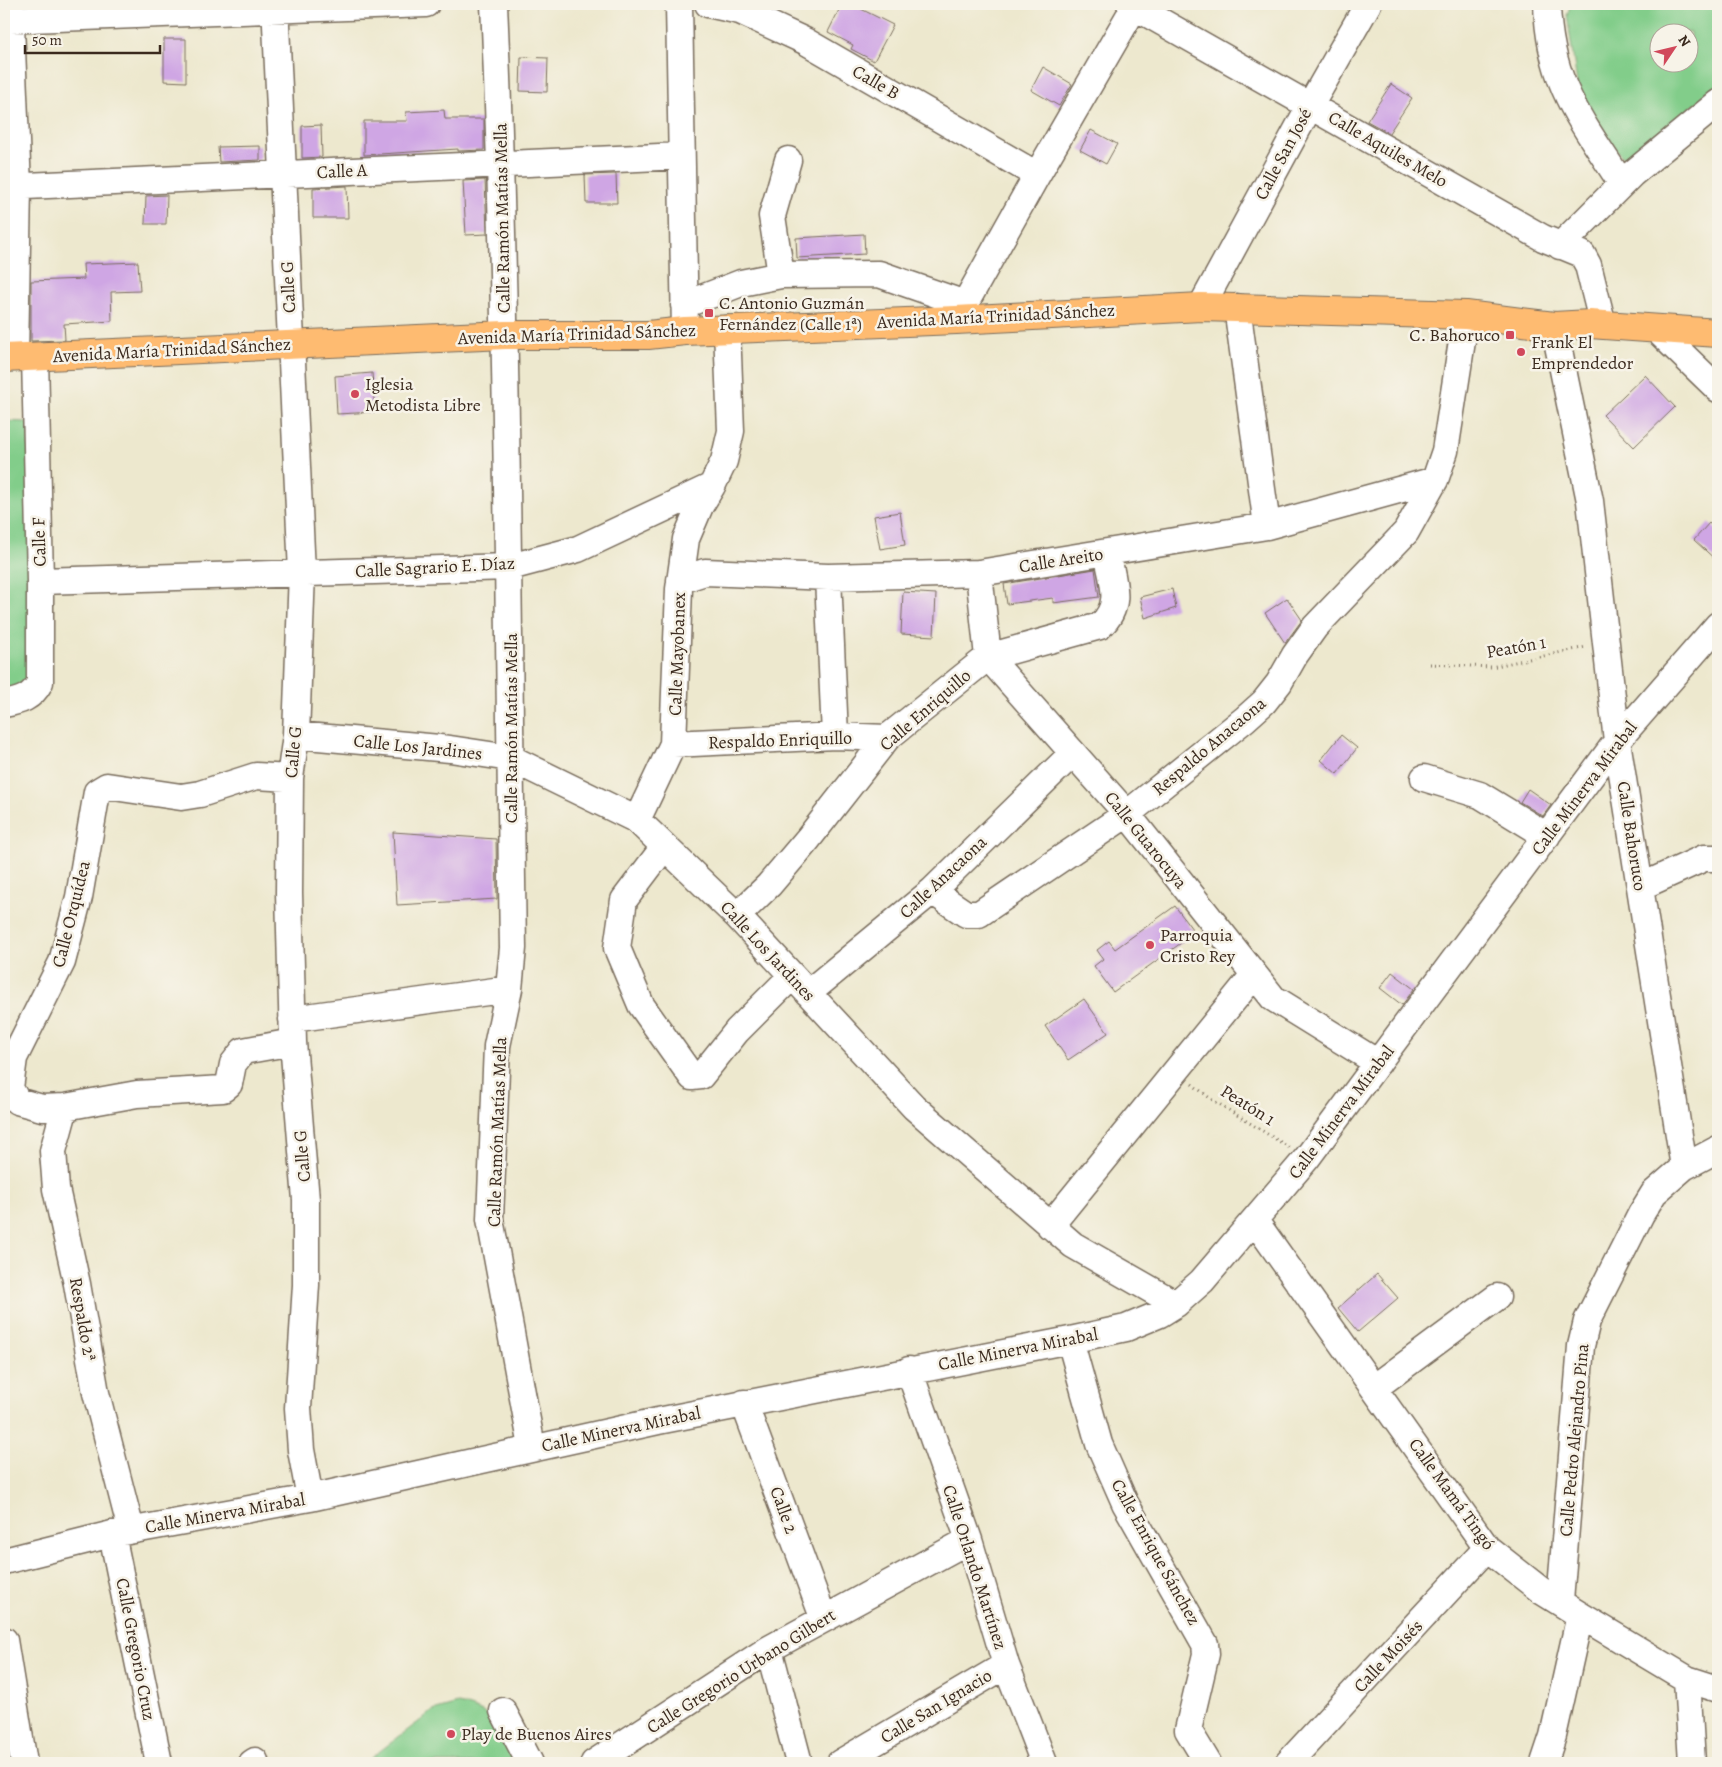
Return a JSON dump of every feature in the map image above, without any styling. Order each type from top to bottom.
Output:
[{"type":"main road","name":"Avenida María Trinidad Sánchez","points":[[18,357],[505,335],[648,335],[684,318],[726,329],[960,312],[1201,306],[1466,314],[1554,326],[1602,325],[1718,333]]},
{"type":"street","points":[[8,15],[275,6],[426,4]]},
{"type":"street","name":"Calle Ramón Matías Mella","points":[[494,4],[501,164],[510,567],[510,758],[513,948],[509,989],[497,1046],[490,1219],[532,1447]]},
{"type":"street","points":[[679,4],[684,318]]},
{"type":"street","name":"Calle B","points":[[708,4],[740,12],[805,42],[1036,175]]},
{"type":"street","name":"Calle San José","points":[[1201,306],[1310,104],[1368,4]]},
{"type":"street","points":[[1547,4],[1551,47],[1558,76],[1571,105],[1622,184]]},
{"type":"street","points":[[684,318],[741,283],[782,275],[879,274],[960,312],[1134,5]]},
{"type":"street","name":"Calle Aquiles Melo","points":[[1134,5],[1560,246],[1582,254],[1588,265],[1602,325]]},
{"type":"street","name":"Calle G","points":[[275,6],[302,572],[296,735],[290,778],[289,892],[293,1030],[306,1200],[306,1285],[298,1408],[301,1450],[310,1498]]},
{"type":"street","name":"Calle F","points":[[4,704],[26,698],[35,691],[40,682],[40,581],[18,357],[11,187],[8,15]]},
{"type":"street","points":[[1560,246],[1622,184],[1718,103]]},
{"type":"street","name":"Calle A","points":[[11,187],[681,156]]},
{"type":"street","points":[[782,275],[772,216],[788,160]]},
{"type":"street","points":[[1237,308],[1267,526]]},
{"type":"street","name":"Respaldo Anacaona","points":[[932,890],[966,914],[979,914],[1127,814],[1264,702],[1279,683],[1295,655],[1315,627],[1406,532],[1436,480],[1445,451],[1466,314]]},
{"type":"street","name":"Calle Bahoruco","points":[[1554,326],[1590,501],[1617,741],[1684,1167]]},
{"type":"street","points":[[712,486],[724,462],[731,431],[726,329]]},
{"type":"street","points":[[1656,329],[1718,389]]},
{"type":"street","name":"Calle Areito","points":[[680,580],[704,572],[828,577],[979,574],[1267,526],[1436,480]]},
{"type":"street","name":"Calle Sagrario E. Díaz","points":[[40,581],[510,567],[578,550],[712,486]]},
{"type":"street","name":"Calle Mayobanex","points":[[637,820],[673,744],[680,580],[686,539],[700,506],[712,486]]},
{"type":"street","name":"Calle Enriquillo","points":[[737,916],[769,885],[808,839],[887,738],[988,657],[1100,626],[1110,617],[1116,602],[1107,552]]},
{"type":"street","points":[[979,574],[988,657]]},
{"type":"street","points":[[828,577],[835,736]]},
{"type":"street","name":"Calle Minerva Mirabal","points":[[4,1561],[122,1532],[310,1498],[532,1447],[744,1403],[1070,1340],[1126,1328],[1160,1314],[1176,1304],[1202,1281],[1307,1158],[1617,741],[1718,625]]},
{"type":"street","name":"Calle Guarocuya","points":[[988,657],[1127,814],[1273,998],[1378,1063]]},
{"type":"street","name":"Calle Los Jardines","points":[[296,735],[450,749],[510,758],[637,820],[737,916],[914,1108],[1073,1245],[1176,1304]]},
{"type":"street","name":"Respaldo Enriquillo","points":[[673,744],[835,736],[887,738]]},
{"type":"street","name":"Calle Anacaona","points":[[800,984],[932,890],[1072,754]]},
{"type":"street","name":"Calle Orquídea","points":[[290,778],[256,776],[200,794],[181,797],[107,786],[96,792],[79,897],[62,962],[14,1058],[7,1088],[18,1100],[42,1108],[66,1107],[137,1094],[223,1090],[229,1084],[233,1064],[243,1051],[293,1030]]},
{"type":"street","points":[[1424,778],[1480,795],[1546,836]]},
{"type":"street","points":[[664,847],[624,900],[616,948],[640,1006],[692,1077],[701,1076],[706,1071],[737,1031],[800,984]]},
{"type":"street","points":[[1640,887],[1704,858],[1718,858]]},
{"type":"street","points":[[1050,1226],[1254,975]]},
{"type":"street","points":[[293,1030],[509,989]]},
{"type":"street","name":"Respaldo 2ª","points":[[66,1107],[53,1151],[56,1189],[77,1284],[122,1532]]},
{"type":"street","name":"Calle Pedro Alejandro Pina","points":[[1544,1763],[1554,1736],[1570,1608],[1581,1346],[1587,1321],[1641,1214],[1654,1193],[1684,1167],[1718,1149]]},
{"type":"street","name":"Calle Mamá Tingó","points":[[1255,1221],[1488,1548],[1543,1592],[1687,1680],[1718,1690]]},
{"type":"street","points":[[1374,1388],[1496,1297]]},
{"type":"street","name":"Calle Enrique Sánchez","points":[[1070,1340],[1099,1444],[1125,1503],[1205,1644],[1206,1654],[1188,1730],[1208,1763]]},
{"type":"street","name":"Calle Orlando Martínez","points":[[909,1370],[969,1540],[1006,1665],[1044,1763]]},
{"type":"street","name":"Calle 2","points":[[744,1403],[824,1617]]},
{"type":"street","name":"Calle Gregorio Cruz","points":[[122,1532],[159,1763]]},
{"type":"street","name":"Calle Gregorio Urbano Gilbert","points":[[594,1763],[769,1649],[824,1617],[969,1540]]},
{"type":"street","name":"Calle Moisés","points":[[1288,1763],[1488,1548]]},
{"type":"street","points":[[4,1640],[24,1763]]},
{"type":"street","points":[[769,1649],[799,1763]]},
{"type":"street","name":"Calle San Ignacio","points":[[840,1763],[1006,1665]]},
{"type":"street","points":[[1687,1680],[1692,1763]]},
{"type":"street","points":[[503,1711],[530,1763]]},
{"type":"path","name":"Peatón 1","points":[[1430,664],[1490,668],[1606,643]]},
{"type":"path","name":"Peatón 1","points":[[1176,1071],[1212,1099],[1307,1158]]},
{"type":"green space","points":[[1571,4],[1718,4],[1718,84],[1627,164],[1579,97],[1567,15]]},
{"type":"green space","points":[[4,421],[28,422],[33,665],[22,688],[4,692]]},
{"type":"green space","name":"Play de Buenos Aires","points":[[458,1704],[482,1712],[490,1717],[500,1731],[514,1763],[364,1763],[433,1711]]},
{"type":"building","points":[[842,4],[851,4],[893,25],[874,61],[851,49],[853,45],[828,32]]},
{"type":"building","points":[[164,39],[186,39],[186,82],[164,81]]},
{"type":"building","points":[[521,57],[548,58],[547,92],[520,91]]},
{"type":"building","points":[[1043,67],[1072,84],[1059,106],[1031,90]]},
{"type":"building","points":[[1391,84],[1412,98],[1389,133],[1367,121]]},
{"type":"building","points":[[444,110],[445,119],[484,119],[484,150],[458,151],[458,149],[364,155],[364,121],[407,121],[406,112]]},
{"type":"building","points":[[321,125],[322,157],[302,158],[302,126]]},
{"type":"building","points":[[1091,130],[1117,144],[1106,164],[1080,150]]},
{"type":"building","points":[[260,146],[260,160],[219,162],[218,147]]},
{"type":"building","points":[[616,174],[617,203],[586,203],[585,175]]},
{"type":"building","points":[[485,180],[487,234],[466,235],[463,181]]},
{"type":"building","points":[[347,186],[348,218],[313,218],[313,188]]},
{"type":"building","points":[[167,195],[166,224],[145,224],[146,196]]},
{"type":"building","points":[[864,234],[865,254],[797,258],[796,238]]},
{"type":"building","points":[[138,262],[140,291],[111,292],[112,321],[64,324],[65,340],[31,341],[31,281],[84,279],[83,264]]},
{"type":"building","name":"Iglesia Metodista Libre","points":[[372,373],[375,412],[337,414],[335,376]]},
{"type":"building","points":[[1645,375],[1675,407],[1634,447],[1603,415]]},
{"type":"building","points":[[900,512],[905,545],[880,549],[874,516]]},
{"type":"building","points":[[1709,523],[1718,531],[1718,562],[1694,540]]},
{"type":"building","points":[[1095,569],[1099,597],[1053,603],[1053,598],[1007,604],[1004,584]]},
{"type":"building","points":[[1172,589],[1176,608],[1145,618],[1140,597]]},
{"type":"building","points":[[903,592],[936,594],[934,636],[901,634]]},
{"type":"building","points":[[1287,598],[1302,620],[1285,643],[1265,613]]},
{"type":"building","points":[[1341,735],[1357,748],[1337,774],[1321,760]]},
{"type":"building","points":[[1528,789],[1551,805],[1543,816],[1520,802]]},
{"type":"building","points":[[393,832],[496,839],[497,899],[397,905]]},
{"type":"building","name":"Parroquia Cristo Rey","points":[[1175,906],[1195,933],[1113,992],[1094,966],[1103,959],[1097,950],[1109,941],[1115,949]]},
{"type":"building","points":[[1392,972],[1414,989],[1402,1005],[1380,988]]},
{"type":"building","points":[[1084,999],[1108,1033],[1068,1060],[1045,1026]]},
{"type":"building","points":[[1377,1274],[1398,1298],[1358,1332],[1338,1308]]},
{"type":"place","name":"C. Antonio Guzmán Fernández (Calle 1ª)","points":[[709,313]]},
{"type":"place","name":"C. Bahoruco","points":[[1510,335]]},
{"type":"place","name":"Frank El Emprendedor","points":[[1521,352]]},
{"type":"place","name":"Iglesia Metodista Libre","points":[[355,394]]},
{"type":"place","name":"Parroquia Cristo Rey","points":[[1150,945]]},
{"type":"place","name":"Play de Buenos Aires","points":[[451,1734]]}]
